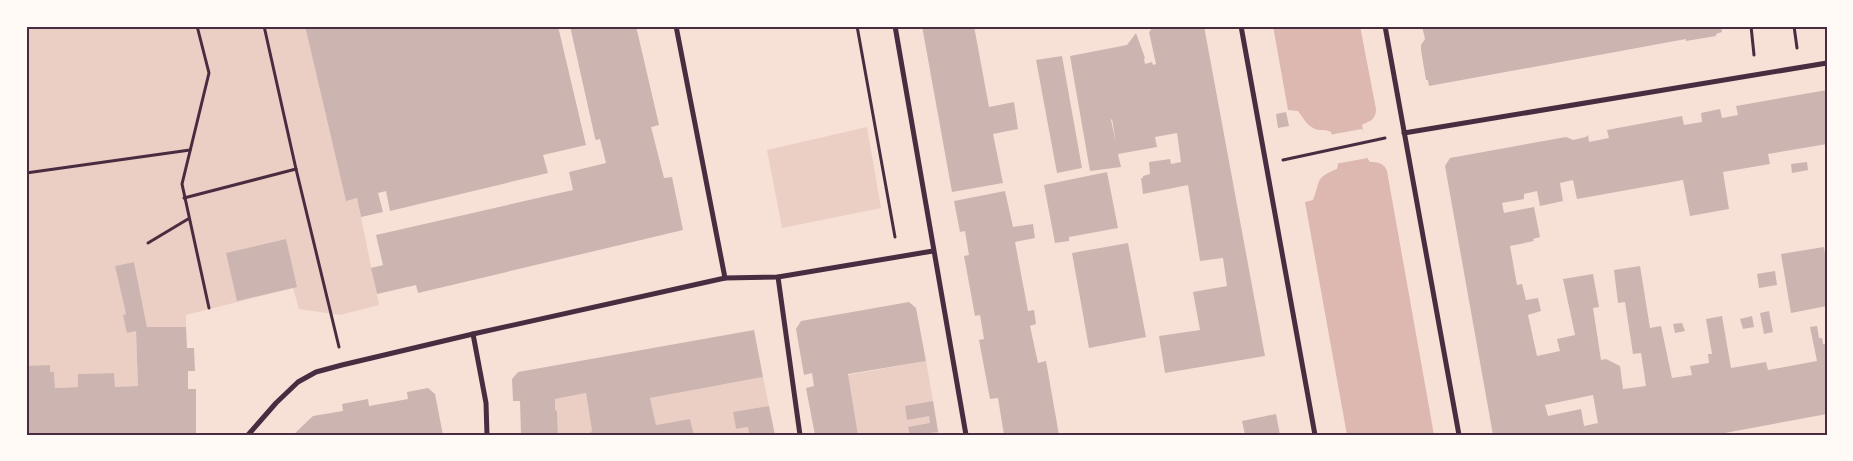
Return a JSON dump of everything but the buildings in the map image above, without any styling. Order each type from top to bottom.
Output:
[{"type":"street","points":[[676,26],[725,278]]},
{"type":"street","points":[[896,26],[966,435]]},
{"type":"street","points":[[1241,26],[1315,435]]},
{"type":"street","points":[[1385,26],[1458,435]]},
{"type":"street","points":[[1404,133],[1827,63]]},
{"type":"street","points":[[248,435],[276,403],[298,382],[316,372],[342,365],[725,278],[778,277],[933,251]]},
{"type":"street","points":[[778,277],[800,435]]},
{"type":"street","points":[[473,334],[486,403],[487,435]]},
{"type":"path","points":[[196,26],[209,73],[182,184],[188,219],[209,308]]},
{"type":"path","points":[[264,26],[342,365]]},
{"type":"path","points":[[857,26],[899,256]]},
{"type":"path","points":[[1751,26],[1756,75]]},
{"type":"path","points":[[1296,157],[1367,143]]},
{"type":"path","points":[[26,173],[190,150]]},
{"type":"path","points":[[184,198],[296,169]]},
{"type":"path","points":[[148,243],[188,219]]},
{"type":"shaded area","points":[[26,26],[305,26],[346,200],[357,198],[379,305],[340,315],[299,309],[293,288],[186,315],[186,327],[147,327],[134,262],[115,266],[126,314],[124,315],[136,331],[138,386],[115,387],[113,373],[79,374],[78,387],[55,388],[54,372],[50,372],[50,366],[26,366]]},
{"type":"shaded area","points":[[1273,26],[1360,26],[1376,109],[1374,118],[1362,125],[1368,159],[1370,162],[1382,165],[1387,171],[1434,435],[1347,435],[1305,202],[1313,200],[1321,178],[1337,169],[1338,165],[1331,132],[1312,127],[1298,111],[1288,110]]},
{"type":"shaded area","points":[[867,127],[881,208],[782,228],[767,150]]},
{"type":"shaded area","points":[[926,361],[939,435],[858,435],[848,375]]},
{"type":"shaded area","points":[[763,377],[769,406],[733,412],[736,429],[748,427],[749,435],[694,435],[690,419],[656,425],[650,398]]},
{"type":"shaded area","points":[[586,393],[591,435],[558,435],[555,399]]},
{"type":"pier","points":[[1362,129],[1367,142],[1368,158],[1335,164],[1329,135]]}]
